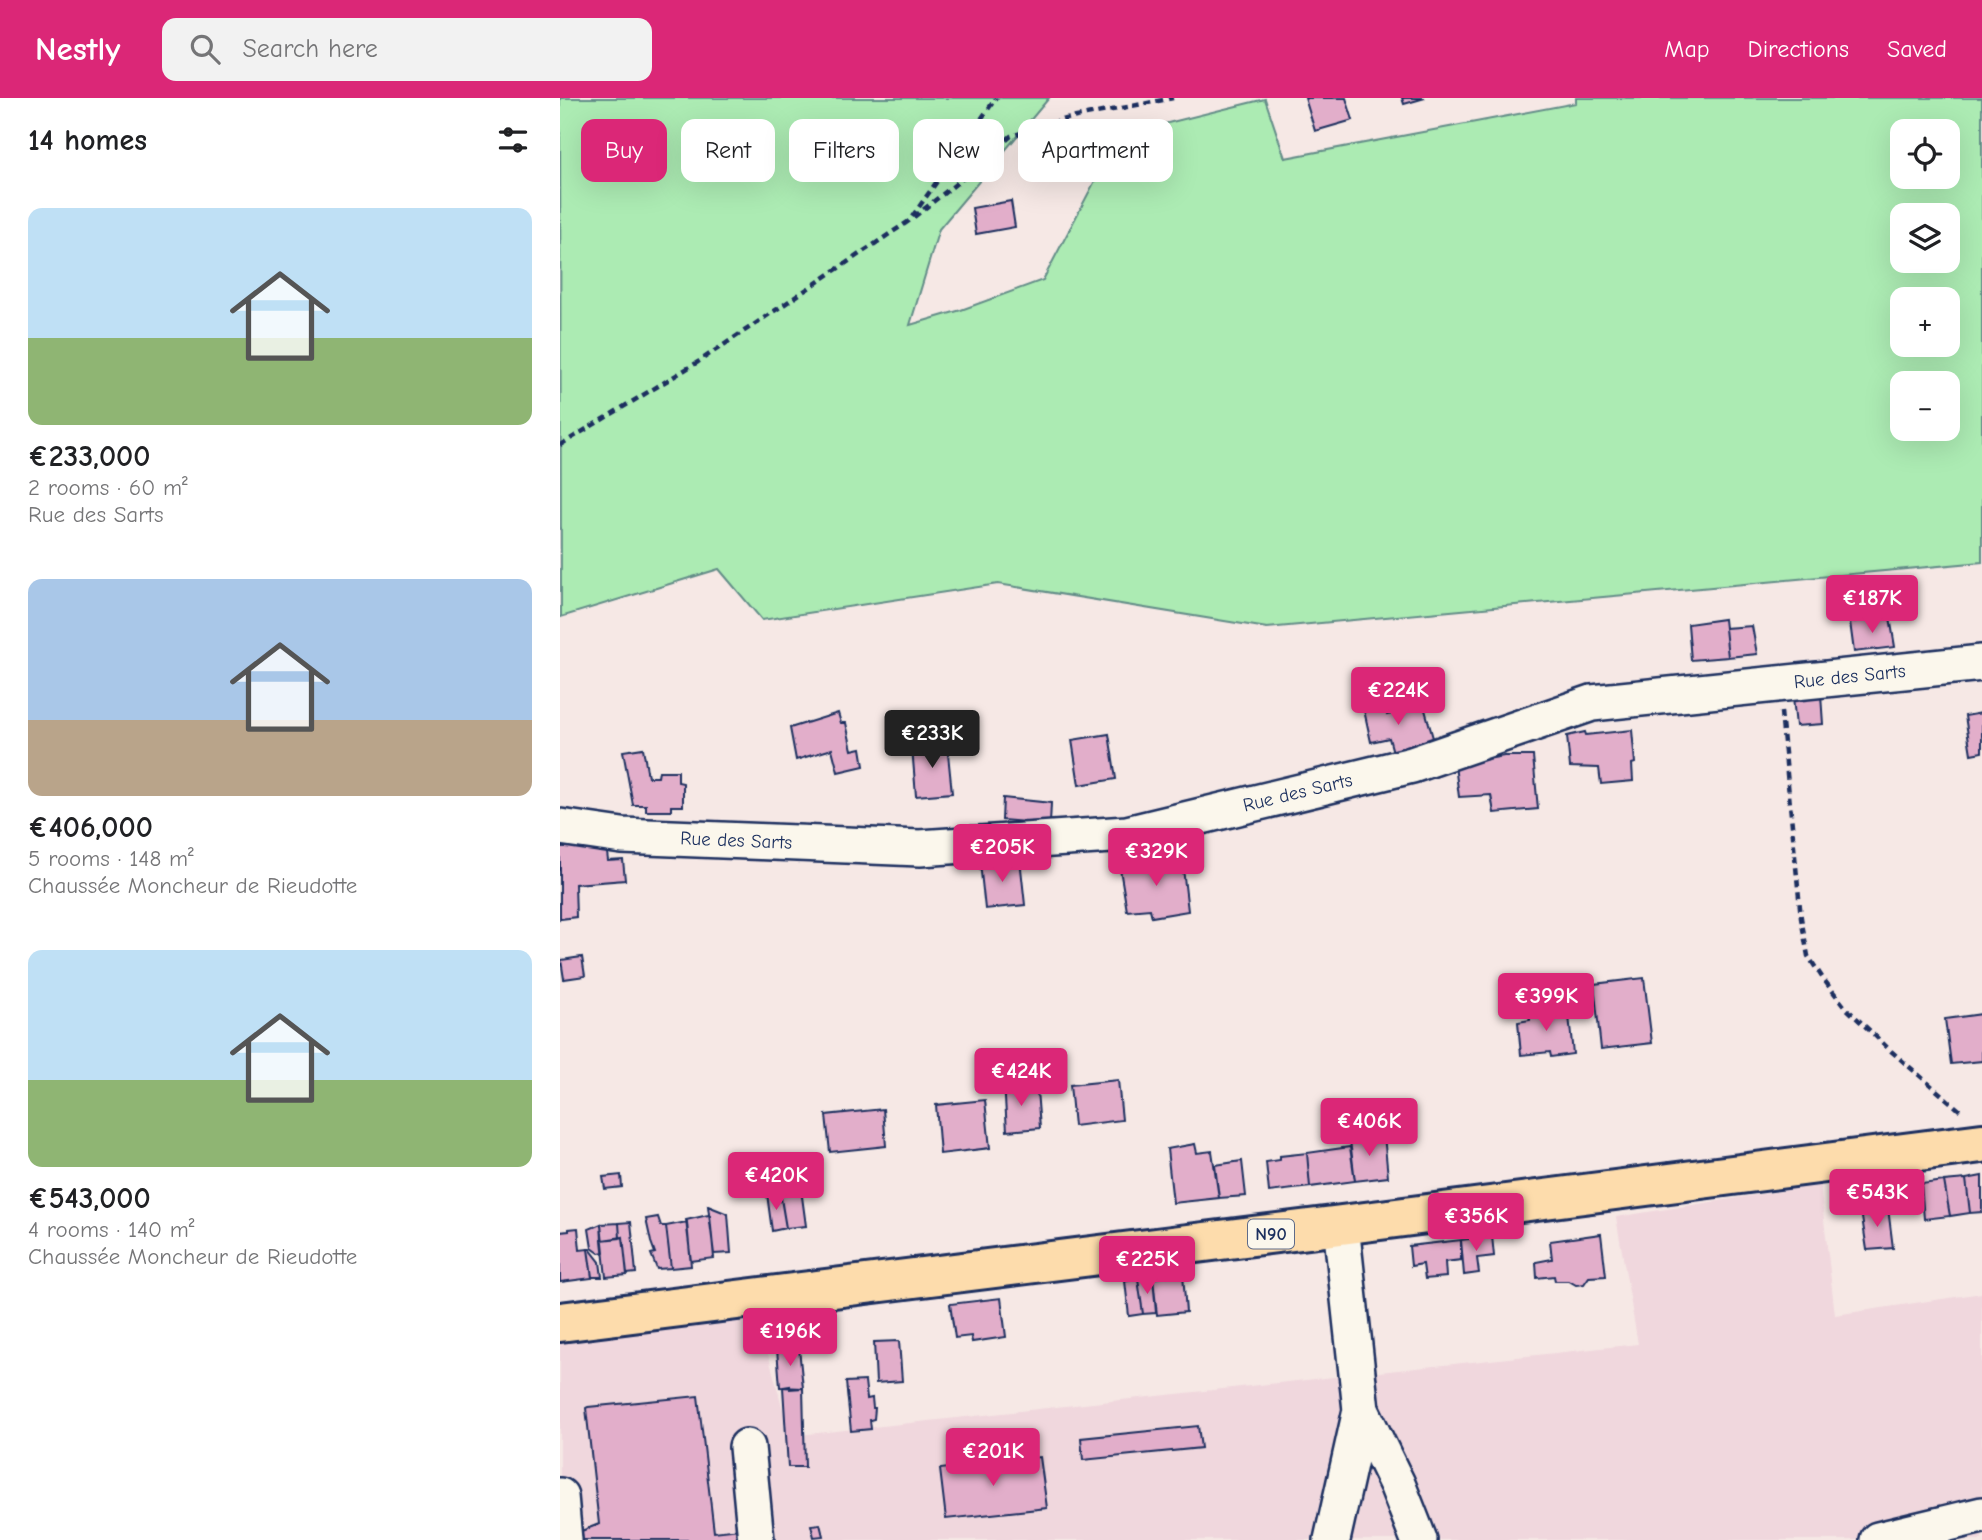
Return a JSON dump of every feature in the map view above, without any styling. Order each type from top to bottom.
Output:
[{"type":"main road","name":"N90","points":[[560,1322],[1341,1225],[1977,1131]]},
{"type":"street","name":"Rue des Sarts","points":[[560,827],[622,836],[920,848],[1128,834],[1412,765],[1592,703],[1982,663]]},
{"type":"street","points":[[1332,1540],[1361,1410],[1341,1225]]},
{"type":"street","points":[[1361,1410],[1397,1484],[1419,1540]]},
{"type":"street","points":[[747,1447],[756,1540]]},
{"type":"street","points":[[560,1496],[564,1540]]},
{"type":"street","points":[[1878,1540],[1982,1515]]},
{"type":"path","points":[[909,221],[996,98]]},
{"type":"path","points":[[560,445],[698,362],[909,221],[1011,136],[1066,119],[1173,98]]},
{"type":"path","points":[[1778,684],[1801,918],[1808,956],[1845,1007],[1977,1131]]},
{"type":"shaded area","points":[[1820,1185],[1835,1315],[1982,1293],[1982,1540],[560,1540],[560,1322],[753,1298],[790,1436],[1638,1344],[1616,1217]]},
{"type":"green space","points":[[560,98],[1049,98],[1031,119],[1018,119],[1018,135],[1004,152],[1004,119],[913,119],[913,182],[978,182],[939,229],[910,325],[961,310],[1043,280],[1094,182],[1173,182],[1173,122],[1265,99],[1285,158],[1576,103],[1576,98],[1982,98],[1982,562],[1267,628],[998,584],[762,620],[719,569],[561,617]]},
{"type":"building","points":[[1305,98],[1346,98],[1353,120],[1315,131]]},
{"type":"building","points":[[1402,98],[1425,98],[1404,104]]},
{"type":"building","points":[[1011,201],[1015,227],[976,234],[972,208]]},
{"type":"building","points":[[1890,617],[1895,647],[1854,652],[1850,622]]},
{"type":"building","points":[[1724,619],[1728,657],[1691,660],[1688,624]]},
{"type":"building","points":[[1752,626],[1757,654],[1728,657],[1725,628]]},
{"type":"building","points":[[1821,695],[1823,724],[1796,726],[1793,698]]},
{"type":"building","points":[[1381,696],[1387,715],[1424,706],[1435,745],[1394,756],[1389,738],[1371,742],[1362,701]]},
{"type":"building","points":[[838,713],[841,723],[846,723],[852,750],[861,748],[864,766],[838,772],[832,749],[796,760],[790,728]]},
{"type":"building","points":[[1982,713],[1982,752],[1971,754],[1965,716]]},
{"type":"building","points":[[1632,730],[1635,763],[1632,764],[1633,781],[1601,784],[1599,768],[1570,767],[1567,736],[1585,732],[1586,735]]},
{"type":"building","points":[[1109,734],[1116,779],[1079,785],[1072,740]]},
{"type":"building","points":[[947,744],[952,793],[916,796],[912,747]]},
{"type":"building","points":[[643,748],[648,777],[658,777],[659,771],[678,771],[678,782],[683,783],[683,806],[671,806],[671,811],[646,811],[646,805],[633,805],[623,751]]},
{"type":"building","points":[[1504,756],[1533,756],[1538,809],[1494,813],[1491,795],[1459,797],[1455,765]]},
{"type":"building","points":[[1003,798],[1051,803],[1050,824],[1002,820]]},
{"type":"building","points":[[606,844],[608,861],[623,860],[625,880],[575,884],[576,917],[560,919],[560,847]]},
{"type":"building","points":[[1020,859],[1025,905],[985,909],[980,863]]},
{"type":"building","points":[[1182,860],[1188,911],[1152,917],[1150,909],[1127,911],[1120,869]]},
{"type":"building","points":[[582,957],[585,976],[564,979],[561,960]]},
{"type":"building","points":[[1644,978],[1652,1043],[1601,1049],[1594,984]]},
{"type":"building","points":[[1563,1006],[1565,1016],[1569,1016],[1573,1054],[1551,1057],[1550,1052],[1521,1055],[1518,1022],[1530,1020],[1530,1009]]},
{"type":"building","points":[[1982,1014],[1982,1061],[1951,1064],[1945,1019]]},
{"type":"building","points":[[1020,1080],[1021,1092],[1037,1090],[1040,1128],[1007,1131],[1004,1082]]},
{"type":"building","points":[[1118,1080],[1122,1120],[1074,1126],[1070,1085]]},
{"type":"building","points":[[985,1100],[990,1148],[940,1154],[936,1105]]},
{"type":"building","points":[[883,1109],[886,1146],[830,1152],[826,1115]]},
{"type":"building","points":[[1384,1135],[1388,1177],[1355,1181],[1350,1140]]},
{"type":"building","points":[[1195,1144],[1197,1153],[1212,1151],[1219,1198],[1173,1203],[1167,1149]]},
{"type":"building","points":[[1350,1147],[1355,1181],[1310,1187],[1307,1153]]},
{"type":"building","points":[[1307,1153],[1310,1187],[1269,1192],[1266,1162],[1280,1160],[1280,1156]]},
{"type":"building","points":[[776,1155],[779,1169],[764,1172],[762,1157]]},
{"type":"building","points":[[1242,1161],[1246,1196],[1219,1198],[1215,1165]]},
{"type":"building","points":[[621,1175],[622,1187],[605,1189],[603,1177]]},
{"type":"building","points":[[1982,1176],[1982,1212],[1970,1213],[1966,1179]]},
{"type":"building","points":[[1966,1179],[1970,1213],[1950,1216],[1944,1181]]},
{"type":"building","points":[[1944,1181],[1950,1216],[1924,1219],[1921,1184]]},
{"type":"building","points":[[801,1189],[806,1226],[786,1228],[780,1192]]},
{"type":"building","points":[[780,1193],[786,1228],[772,1231],[767,1194]]},
{"type":"building","points":[[708,1206],[728,1214],[731,1253],[714,1254]]},
{"type":"building","points":[[1888,1208],[1893,1248],[1867,1250],[1861,1211]]},
{"type":"building","points":[[708,1215],[714,1258],[691,1261],[686,1220]]},
{"type":"building","points":[[658,1217],[661,1226],[666,1226],[671,1268],[657,1269],[651,1254],[655,1253],[646,1219]]},
{"type":"building","points":[[631,1222],[636,1273],[627,1274],[619,1223]]},
{"type":"building","points":[[687,1222],[691,1266],[671,1268],[666,1226]]},
{"type":"building","points":[[619,1223],[620,1238],[602,1240],[601,1224]]},
{"type":"building","points":[[601,1224],[604,1252],[599,1253],[592,1248],[589,1229]]},
{"type":"building","points":[[578,1228],[580,1250],[588,1249],[592,1278],[560,1282],[560,1232]]},
{"type":"building","points":[[1601,1234],[1606,1276],[1589,1277],[1584,1284],[1576,1285],[1569,1281],[1555,1281],[1554,1276],[1537,1278],[1536,1262],[1552,1259],[1550,1241]]},
{"type":"building","points":[[1492,1236],[1494,1256],[1477,1258],[1479,1273],[1464,1275],[1461,1240]]},
{"type":"building","points":[[623,1237],[627,1275],[606,1277],[602,1240]]},
{"type":"building","points":[[1461,1240],[1461,1260],[1445,1262],[1446,1277],[1425,1279],[1423,1264],[1411,1266],[1409,1246]]},
{"type":"building","points":[[588,1249],[600,1262],[602,1277],[592,1277]]},
{"type":"building","points":[[1183,1274],[1186,1312],[1157,1315],[1153,1278]]},
{"type":"building","points":[[1153,1278],[1156,1313],[1143,1314],[1138,1279]]},
{"type":"building","points":[[1138,1279],[1143,1314],[1129,1316],[1125,1281]]},
{"type":"building","points":[[1001,1298],[1006,1337],[972,1342],[971,1336],[955,1338],[950,1304]]},
{"type":"building","points":[[899,1341],[902,1381],[876,1383],[874,1342]]},
{"type":"building","points":[[799,1348],[803,1388],[780,1387],[777,1349]]},
{"type":"building","points":[[865,1381],[867,1399],[872,1398],[875,1408],[874,1419],[870,1420],[871,1429],[851,1431],[846,1382]]},
{"type":"building","points":[[790,1386],[790,1389],[803,1388],[805,1467],[788,1467],[783,1387]]},
{"type":"building","points":[[698,1396],[714,1532],[740,1529],[742,1540],[580,1540],[579,1532],[599,1524],[586,1408]]},
{"type":"building","points":[[1198,1426],[1201,1448],[1083,1460],[1081,1438]]},
{"type":"building","points":[[1040,1457],[1047,1508],[946,1519],[940,1469]]},
{"type":"building","points":[[820,1524],[823,1536],[814,1537],[811,1525]]}]
